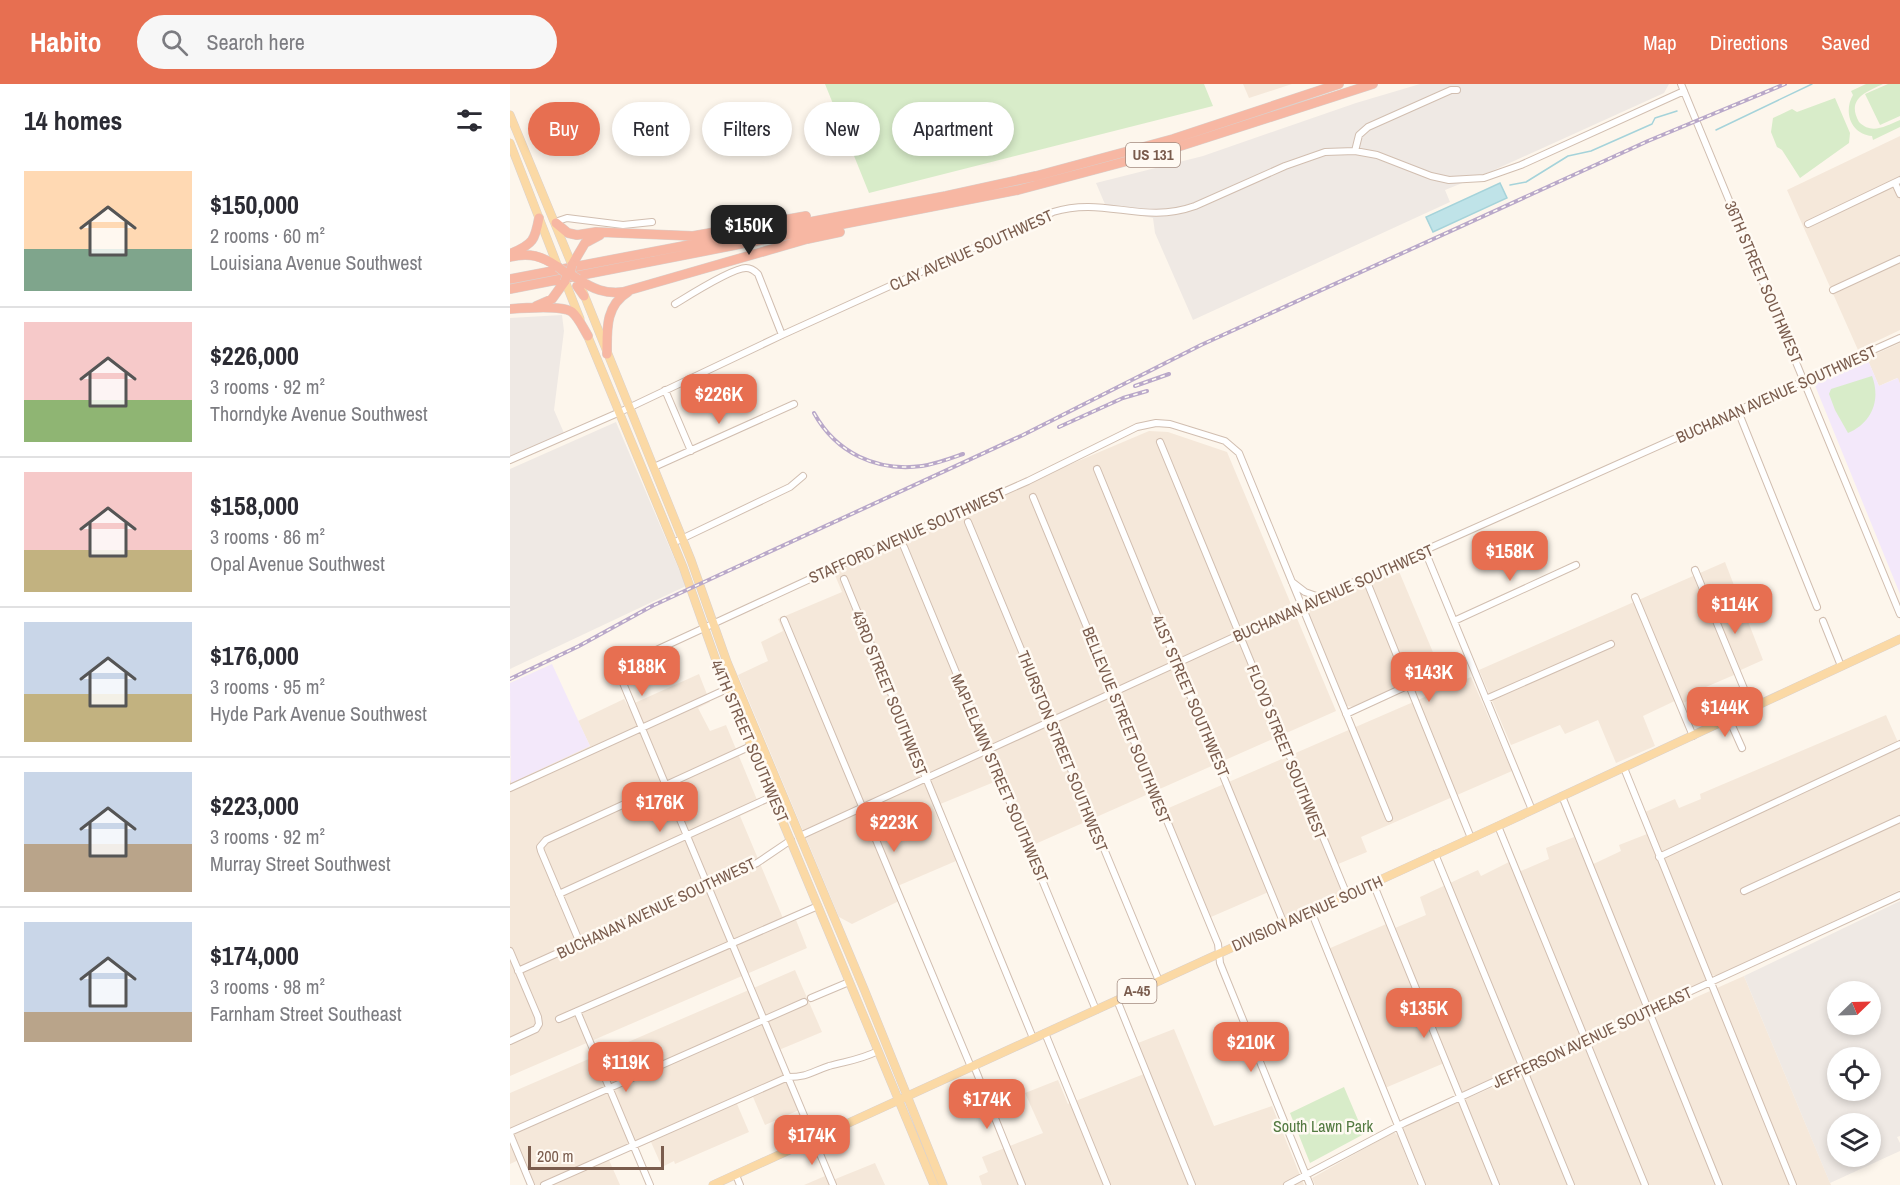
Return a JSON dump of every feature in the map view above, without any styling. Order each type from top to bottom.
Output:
[{"type":"highway","name":"US 131","points":[[510,279],[987,187],[1103,159],[1173,139],[1339,84]]},
{"type":"highway","name":"US 131","points":[[510,289],[1018,190],[1132,161],[1373,84]]},
{"type":"highway","points":[[555,222],[568,233],[577,235],[596,232],[693,236],[844,210],[891,206]]},
{"type":"highway","points":[[607,354],[607,326],[612,309],[625,294],[807,239],[929,209]]},
{"type":"highway","points":[[510,256],[534,240],[539,218]]},
{"type":"highway","points":[[513,309],[544,304],[552,299],[569,274],[585,243],[603,234]]},
{"type":"highway","points":[[510,256],[536,255],[598,291],[609,293],[640,288]]},
{"type":"highway","points":[[569,274],[584,296]]},
{"type":"highway","points":[[513,309],[567,309],[577,318],[588,336]]},
{"type":"main road","name":"44TH STREET SOUTHWEST","points":[[510,115],[555,222],[588,336],[673,543],[727,689],[878,1051],[902,1097]]},
{"type":"main road","name":"44TH STREET SOUTHWEST","points":[[510,143],[539,218],[569,274]]},
{"type":"main road","points":[[510,143],[523,159],[529,162]]},
{"type":"main road","points":[[520,166],[545,199]]},
{"type":"main road","name":"44TH STREET SOUTHWEST","points":[[584,296],[683,538],[732,672],[864,989],[902,1097]]},
{"type":"main road","name":"DIVISION AVENUE SOUTH","points":[[713,1185],[1498,826],[1900,639]]},
{"type":"main road","points":[[760,767],[766,767],[779,785]]},
{"type":"main road","points":[[828,931],[835,938],[843,939]]},
{"type":"main road","points":[[838,956],[852,959]]},
{"type":"main road","points":[[849,982],[857,988],[864,989]]},
{"type":"main road","points":[[902,1097],[934,1185]]},
{"type":"main road","points":[[902,1097],[943,1185]]},
{"type":"street","name":"CLAY AVENUE SOUTHWEST","points":[[510,459],[629,408],[782,335],[1053,212],[1074,207],[1096,206],[1140,213],[1175,212],[1195,206],[1325,152],[1355,151],[1385,158],[1431,176],[1449,180],[1484,178],[1521,165],[1683,87]]},
{"type":"street","name":"36TH STREET SOUTHWEST","points":[[1683,87],[1900,614]]},
{"type":"street","points":[[1355,151],[1359,135],[1368,128],[1451,90],[1457,90]]},
{"type":"street","points":[[1808,224],[1898,182],[1900,194]]},
{"type":"street","points":[[555,222],[567,218],[623,225],[652,222]]},
{"type":"street","points":[[1833,290],[1900,259]]},
{"type":"street","points":[[675,304],[744,267],[753,269],[758,274],[782,335]]},
{"type":"street","name":"BUCHANAN AVENUE SOUTHWEST","points":[[800,836],[1177,663],[1900,338]]},
{"type":"street","points":[[665,390],[691,451]]},
{"type":"street","points":[[654,467],[794,404]]},
{"type":"street","points":[[1738,411],[1817,606]]},
{"type":"street","name":"STAFFORD AVENUE SOUTHWEST","points":[[642,727],[623,683],[621,674],[624,665],[1019,485],[1137,427],[1163,423],[1225,441],[1239,453],[1389,818]]},
{"type":"street","name":"FLOYD STREET SOUTHWEST","points":[[1160,442],[1347,895]]},
{"type":"street","name":"41ST STREET SOUTHWEST","points":[[1097,470],[1284,924]]},
{"type":"street","points":[[673,543],[790,487],[803,476]]},
{"type":"street","name":"BELLEVUE STREET SOUTHWEST","points":[[1033,497],[1218,944],[1224,973],[1310,1185]]},
{"type":"street","name":"THURSTON STREET SOUTHWEST","points":[[968,522],[1159,981]]},
{"type":"street","name":"MAPLELAWN STREET SOUTHWEST","points":[[904,547],[1096,1010]]},
{"type":"street","points":[[1425,551],[1532,810]]},
{"type":"street","points":[[1454,621],[1576,565]]},
{"type":"street","points":[[1695,570],[1752,708]]},
{"type":"street","points":[[1365,578],[1471,838]]},
{"type":"street","name":"43RD STREET SOUTHWEST","points":[[844,579],[1033,1038]]},
{"type":"street","points":[[1291,582],[1305,592],[1323,598]]},
{"type":"street","points":[[1635,597],[1693,736]]},
{"type":"street","points":[[784,620],[1022,1185]]},
{"type":"street","points":[[1823,621],[1841,666]]},
{"type":"street","points":[[1486,699],[1611,644]]},
{"type":"street","points":[[1346,714],[1409,685]]},
{"type":"street","points":[[510,788],[727,689]]},
{"type":"street","points":[[1729,718],[1742,748]]},
{"type":"street","points":[[642,727],[833,1185]]},
{"type":"street","points":[[1659,857],[1900,744]]},
{"type":"street","points":[[580,944],[541,851],[542,844],[552,837],[751,746]]},
{"type":"street","points":[[1624,768],[1794,1185]]},
{"type":"street","points":[[559,894],[773,796]]},
{"type":"street","points":[[1562,796],[1719,1185]]},
{"type":"street","points":[[1744,891],[1900,819]]},
{"type":"street","points":[[1498,826],[1645,1185]]},
{"type":"street","name":"BUCHANAN AVENUE SOUTHWEST","points":[[518,971],[757,863],[791,840]]},
{"type":"street","points":[[1436,854],[1571,1185]]},
{"type":"street","points":[[1373,883],[1496,1185]]},
{"type":"street","name":"JEFFERSON AVENUE SOUTHEAST","points":[[1287,1185],[1398,1126],[1900,895]]},
{"type":"street","points":[[559,1019],[818,906]]},
{"type":"street","points":[[1311,912],[1422,1185]]},
{"type":"street","points":[[510,951],[539,1023],[536,1029],[510,1041]]},
{"type":"street","points":[[811,998],[849,982]]},
{"type":"street","points":[[1117,1000],[1192,1185]]},
{"type":"street","points":[[531,1185],[510,1133],[610,1086],[804,1002]]},
{"type":"street","points":[[578,1011],[650,1185]]},
{"type":"street","points":[[1045,1033],[1107,1185]]},
{"type":"street","points":[[544,1185],[788,1077],[803,1077],[829,1066],[850,1062],[878,1051]]},
{"type":"street","points":[[736,1175],[740,1185]]},
{"type":"shaded area","points":[[1243,84],[1292,84],[1249,98]]},
{"type":"shaded area","points":[[1420,84],[1669,84],[1664,93],[1445,190],[1450,202],[1193,320],[1155,233],[1153,218],[1107,209],[1096,183],[1203,156],[1356,103]]},
{"type":"shaded area","points":[[1900,136],[1900,330],[1858,350],[1787,190]]},
{"type":"shaded area","points":[[562,315],[564,331],[554,410],[564,433],[510,457],[510,318]]},
{"type":"shaded area","points":[[1900,343],[1900,384],[1897,378],[1879,386],[1867,358]]},
{"type":"shaded area","points":[[1867,358],[1879,386],[1898,378],[1900,384],[1900,594],[1814,383]]},
{"type":"shaded area","points":[[616,422],[686,586],[510,669],[510,469]]},
{"type":"shaded area","points":[[1149,431],[1168,432],[1227,452],[1336,711],[1033,845],[1004,778],[933,807],[956,861],[893,888],[899,901],[852,924],[839,917],[738,675],[768,661],[761,642],[783,631],[778,619],[842,592],[834,573],[1064,467]]},
{"type":"shaded area","points":[[1725,562],[1763,660],[1706,687],[1701,694],[1683,703],[1681,698],[1643,716],[1655,746],[1616,763],[1598,720],[1565,734],[1560,725],[1511,745],[1479,670]]},
{"type":"shaded area","points":[[1398,569],[1440,669],[1354,707],[1347,706],[1308,614],[1310,606]]},
{"type":"shaded area","points":[[552,664],[590,746],[511,783],[510,683]]},
{"type":"shaded area","points":[[699,674],[710,702],[698,708],[710,731],[726,725],[760,807],[740,816],[785,923],[796,920],[807,948],[510,1076],[510,780],[511,782],[590,746],[578,721],[624,699],[628,706]]},
{"type":"shaded area","points":[[1471,677],[1512,771],[1361,837],[1367,852],[1331,867],[1342,892],[1285,917],[1273,890],[1211,917],[1164,810]]},
{"type":"shaded area","points":[[1886,715],[1900,747],[1900,890],[1717,976],[1712,975],[1645,812],[1675,799],[1679,808],[1701,799],[1700,794]]},
{"type":"shaded area","points":[[1647,834],[1708,981],[1467,1091],[1462,1091],[1449,1061],[1385,1088],[1328,949],[1391,922],[1395,928],[1426,915],[1420,897],[1478,870],[1481,876],[1509,862],[1514,874],[1549,859],[1546,848],[1574,837],[1587,867],[1621,851],[1619,845]]},
{"type":"shaded area","points":[[1900,901],[1900,1136],[1897,1137],[1900,1151],[1881,1160],[1881,1113],[1827,1113],[1827,1167],[1865,1167],[1830,1183],[1744,976]]},
{"type":"shaded area","points":[[795,970],[822,1032],[774,1052],[799,1110],[765,1125],[753,1097],[737,1104],[749,1132],[675,1164],[674,1161],[662,1167],[651,1142],[609,1160],[620,1185],[535,1185],[523,1158],[510,1164],[510,1093]]},
{"type":"shaded area","points":[[1744,976],[1831,1185],[1426,1185],[1403,1129],[1407,1125]]},
{"type":"shaded area","points":[[1174,1029],[1214,1126],[1272,1106],[1304,1185],[982,1185],[979,1176],[988,1172],[982,1157],[1043,1133],[1025,1093],[1058,1080],[1068,1104],[1149,1072],[1138,1043]]},
{"type":"shaded area","points":[[1394,1132],[1398,1136],[1417,1185],[1315,1185],[1312,1178]]},
{"type":"shaded area","points":[[875,1163],[885,1185],[804,1185],[825,1176],[828,1182]]},
{"type":"green space","points":[[825,84],[1204,84],[1213,106],[869,193],[854,156],[880,156],[880,102],[832,102]]},
{"type":"green space","points":[[1866,84],[1883,84],[1865,93],[1856,102],[1859,122],[1874,129],[1900,120],[1900,127],[1873,140],[1872,136],[1854,127],[1849,115],[1853,95],[1851,91]]},
{"type":"green space","points":[[1888,84],[1900,84],[1900,116],[1880,125],[1865,94]]},
{"type":"green space","points":[[1835,98],[1850,133],[1849,143],[1800,178],[1782,150],[1777,147],[1771,132],[1773,118],[1792,109],[1797,112]]},
{"type":"green space","points":[[1872,376],[1875,385],[1875,402],[1872,410],[1863,423],[1848,433],[1835,410],[1829,394],[1831,389]]},
{"type":"green space","name":"South Lawn Park","points":[[1344,1087],[1364,1134],[1310,1163],[1290,1113]]},
{"type":"water","points":[[1500,183],[1507,198],[1433,232],[1426,217]]},
{"type":"waterway","points":[[1716,130],[1812,84]]},
{"type":"waterway","points":[[1510,185],[1526,182],[1568,156],[1591,151],[1652,124],[1655,118],[1677,111]]},
{"type":"railway","points":[[510,679],[579,646],[652,606],[1023,435],[1201,345],[1648,141],[1785,84]]},
{"type":"railway","points":[[1135,386],[1169,374]]},
{"type":"railway","points":[[1059,427],[1123,398],[1147,391]]},
{"type":"railway","points":[[814,413],[823,427],[846,449],[874,462],[889,466],[922,466],[963,454]]}]
